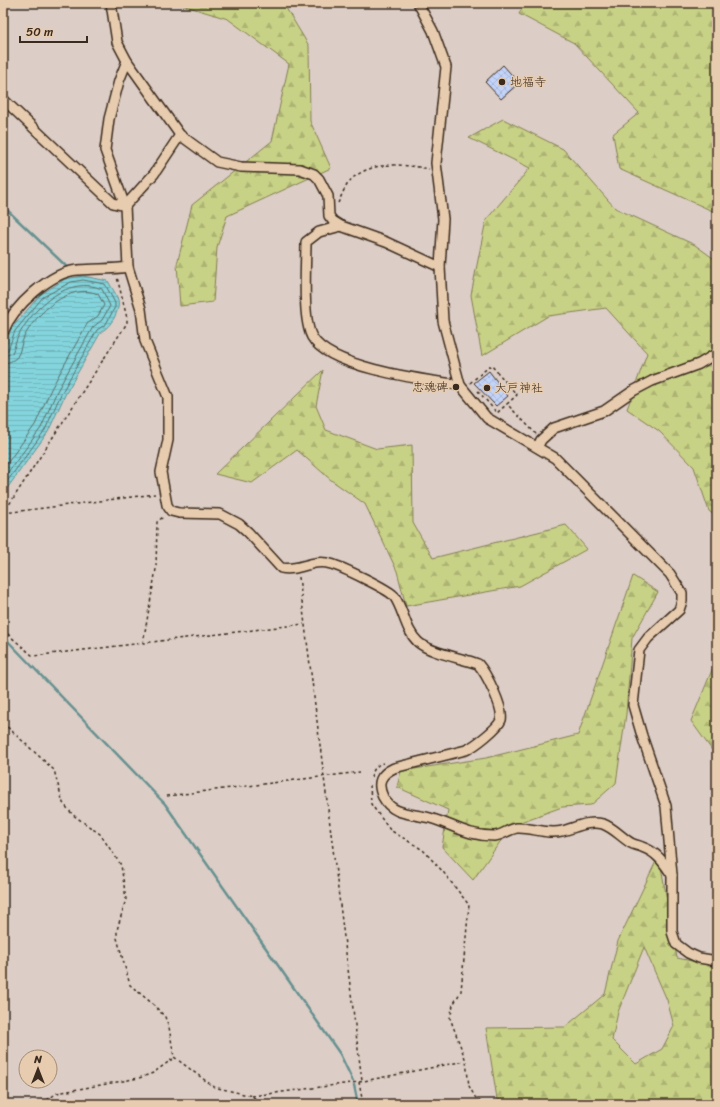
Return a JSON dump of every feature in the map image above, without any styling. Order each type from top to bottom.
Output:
[{"type":"street","points":[[111,3],[117,42],[127,61],[180,135],[217,162],[241,167],[300,169],[314,174],[319,178],[328,196],[329,216],[337,224],[386,242],[440,267]]},
{"type":"street","points":[[418,3],[434,31],[446,67],[436,171],[443,219],[440,267],[443,321],[460,385],[487,418],[539,443],[670,574],[682,592],[682,601],[679,610],[648,638],[639,650],[633,705],[666,806],[672,875],[672,932],[676,944],[693,956],[717,961]]},
{"type":"street","points":[[127,61],[119,81],[109,119],[105,150],[125,206],[128,268],[141,309],[145,341],[168,397],[168,440],[161,472],[166,505],[171,511],[220,514],[239,524],[281,568],[296,568],[318,561],[332,564],[388,592],[393,596],[412,635],[418,643],[428,648],[478,664],[490,683],[502,716],[500,722],[474,746],[437,758],[394,768],[384,773],[380,785],[383,796],[390,807],[399,813],[429,818],[475,835],[496,836],[516,828],[561,832],[580,824],[602,824],[632,844],[643,847],[659,856],[672,875]]},
{"type":"street","points":[[3,99],[113,203],[125,206]]},
{"type":"street","points":[[125,206],[154,174],[180,135]]},
{"type":"street","points":[[337,224],[319,232],[306,242],[307,321],[312,336],[320,347],[332,355],[361,365],[412,378],[460,385]]},
{"type":"street","points":[[3,332],[8,320],[14,313],[38,289],[50,281],[77,270],[115,270],[128,268]]},
{"type":"street","points":[[539,443],[554,428],[604,411],[633,391],[652,381],[699,364],[717,353]]},
{"type":"path","points":[[337,224],[338,203],[348,184],[354,177],[370,169],[387,165],[406,166],[436,171]]},
{"type":"path","points":[[3,513],[127,323],[128,318],[115,270]]},
{"type":"path","points":[[473,386],[470,382],[491,365],[517,395],[497,413],[477,390]]},
{"type":"path","points":[[508,404],[539,443]]},
{"type":"path","points":[[3,513],[163,493]]},
{"type":"path","points":[[143,643],[156,569],[157,522],[171,511]]},
{"type":"path","points":[[296,568],[300,581],[304,624],[362,1081]]},
{"type":"path","points":[[3,630],[33,656],[304,624]]},
{"type":"path","points":[[3,723],[54,770],[63,803],[73,814],[100,834],[121,865],[126,899],[118,930],[118,938],[128,978],[130,985],[165,1016],[169,1027],[174,1058],[214,1087],[252,1096],[359,1082],[466,1061]]},
{"type":"path","points":[[394,768],[389,763],[382,763],[373,772],[369,791],[371,804],[390,830],[422,850],[444,873],[469,905],[461,991],[453,1005],[450,1018],[466,1061],[469,1086],[475,1097],[483,1104]]},
{"type":"path","points":[[167,796],[360,772]]},
{"type":"path","points":[[23,1104],[47,1100],[57,1093],[139,1078],[153,1073],[174,1058]]},
{"type":"path","points":[[359,1082],[362,1104]]},
{"type":"path","points":[[252,1096],[262,1104]]},
{"type":"green space","points":[[180,3],[283,3],[309,46],[310,121],[331,168],[227,216],[217,247],[213,302],[180,306],[177,264],[192,205],[272,141],[289,64],[228,19],[182,5]]},
{"type":"green space","points":[[525,3],[717,3],[717,213],[619,169],[613,134],[639,113],[574,43],[519,14]]},
{"type":"green space","points":[[503,119],[563,149],[615,208],[695,245],[717,261],[717,518],[709,511],[694,467],[659,431],[627,409],[647,353],[606,308],[548,316],[482,356],[471,295],[486,220],[530,168],[469,138]]},
{"type":"green space","points":[[323,370],[316,406],[326,430],[377,449],[412,445],[413,523],[433,558],[566,525],[587,549],[520,586],[406,606],[397,571],[365,504],[331,480],[297,450],[252,483],[215,474]]},
{"type":"green space","points":[[633,576],[658,592],[632,638],[626,714],[616,783],[591,805],[562,807],[512,825],[473,880],[442,847],[448,810],[397,787],[401,771],[486,758],[578,735]]},
{"type":"green space","points":[[717,658],[717,757],[691,721]]},
{"type":"green space","points":[[659,855],[677,958],[717,966],[717,1104],[517,1104],[497,1099],[486,1028],[565,1027],[605,994],[618,941]],"holes":[[[644,947],[667,1000],[674,1026],[662,1049],[636,1064],[612,1040],[618,1012]]]},
{"type":"water","points":[[83,276],[108,281],[118,299],[117,312],[107,328],[101,332],[65,395],[48,432],[3,494],[3,353],[11,329],[40,295],[65,279]]},
{"type":"building","name":"地福寺","points":[[503,65],[519,83],[501,99],[485,82]]},
{"type":"building","name":"大戸神社","points":[[489,371],[508,396],[496,406],[474,383]]},
{"type":"waterway","points":[[3,206],[68,268]]},
{"type":"waterway","points":[[3,636],[165,804],[340,1054],[353,1081]]},
{"type":"waterway","points":[[354,1085],[358,1104]]},
{"type":"place","name":"地福寺","points":[[502,82]]},
{"type":"place","name":"忠魂碑","points":[[456,387]]},
{"type":"place","name":"大戸神社","points":[[487,388]]}]
